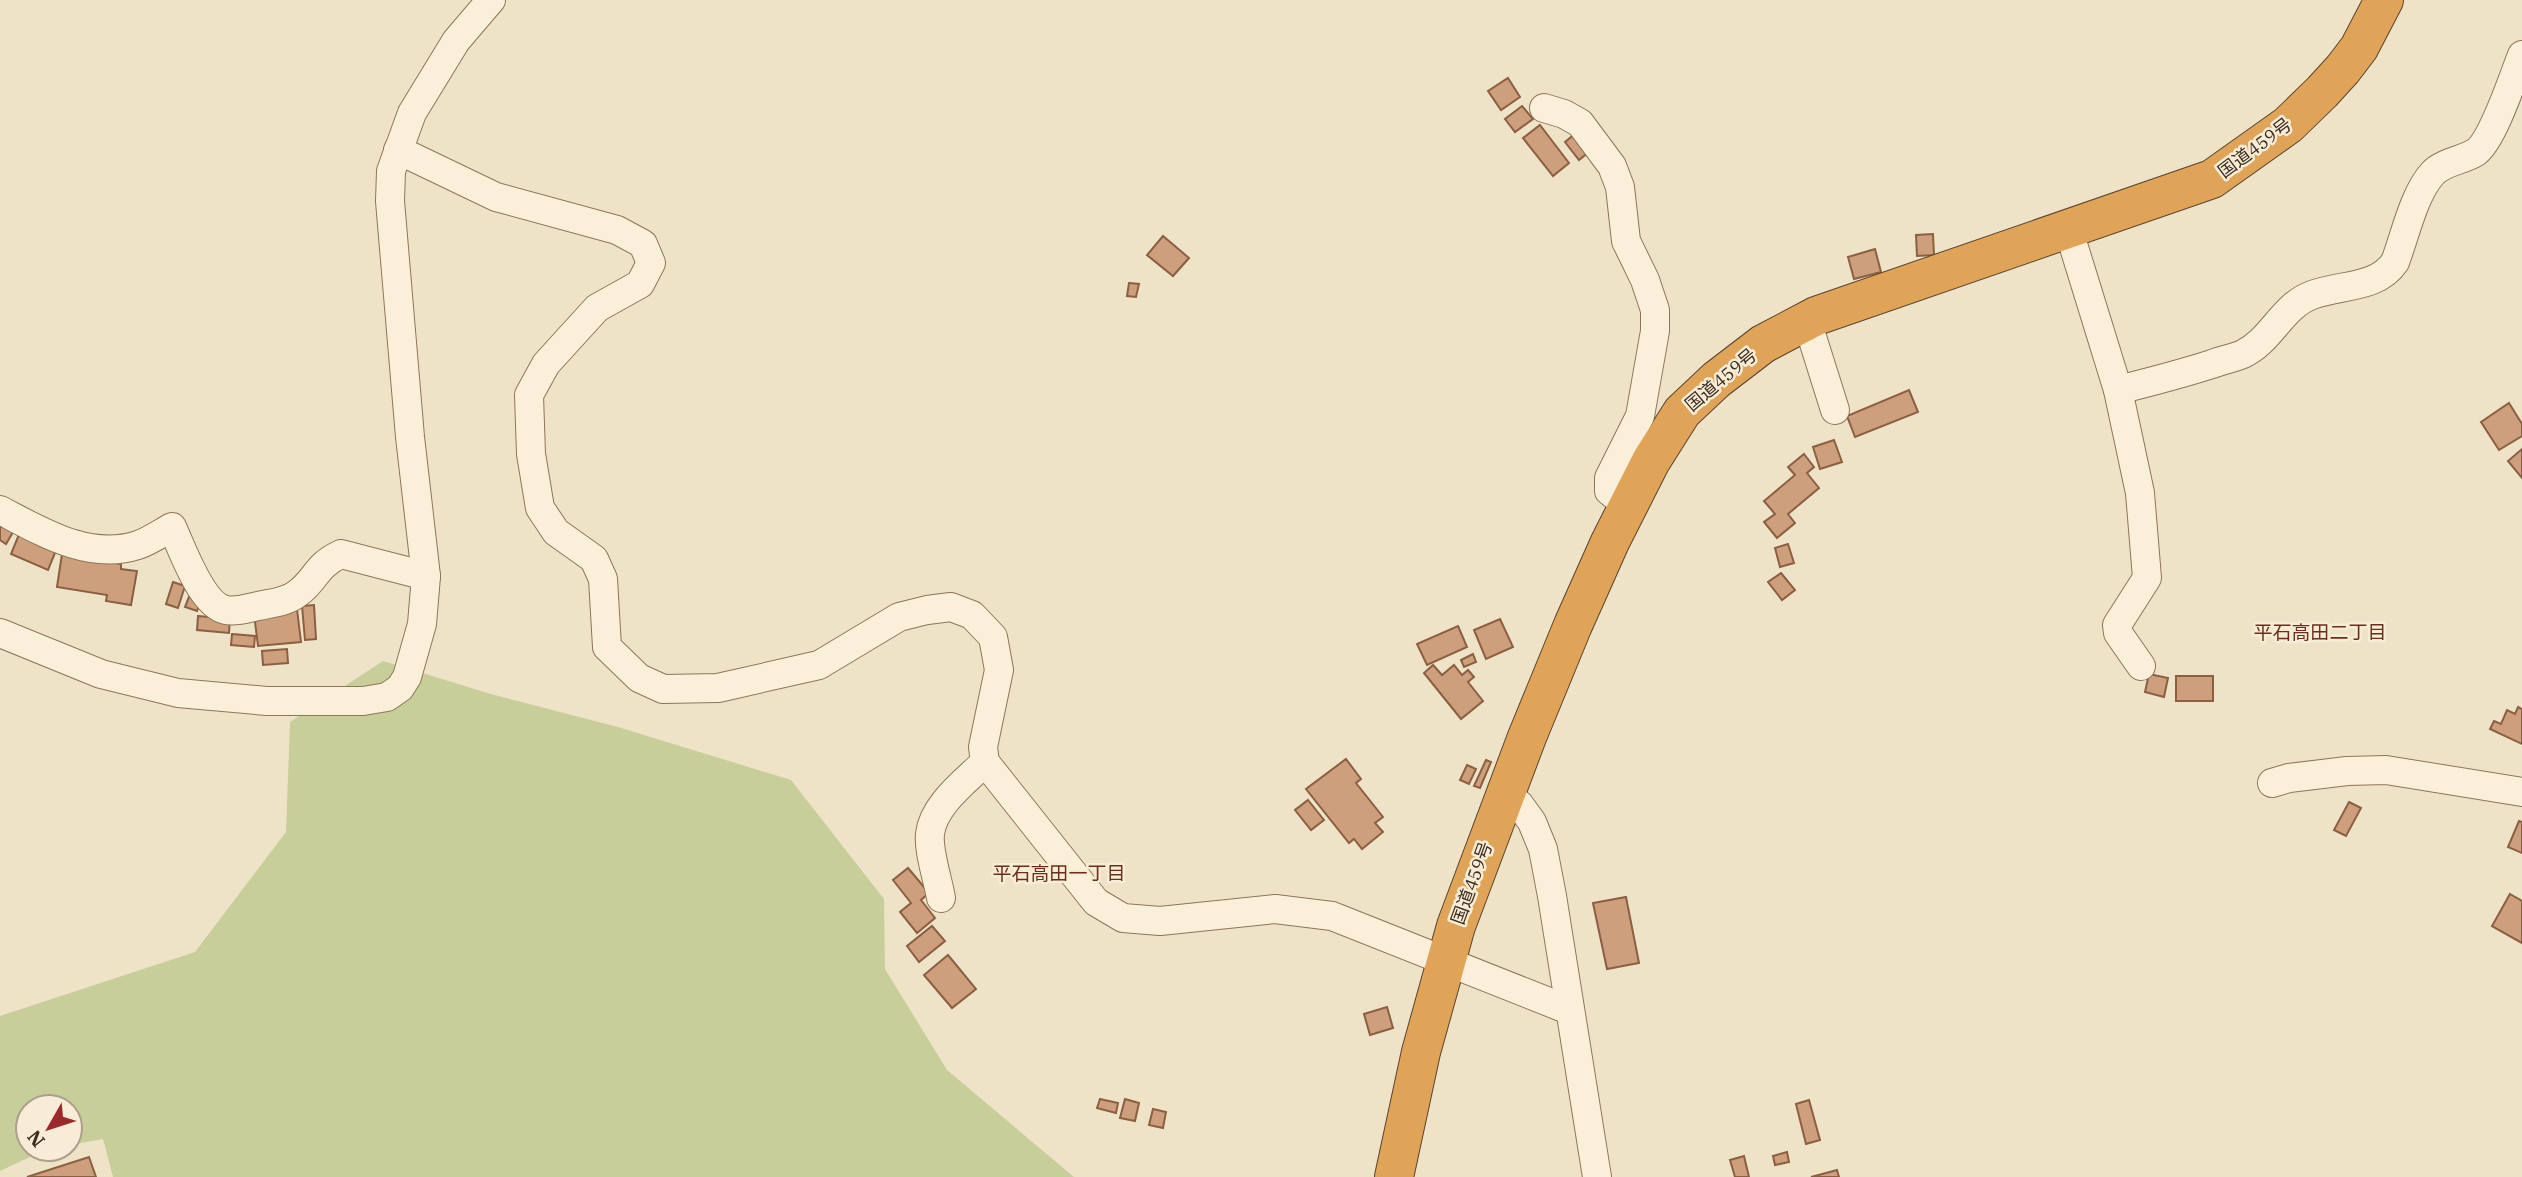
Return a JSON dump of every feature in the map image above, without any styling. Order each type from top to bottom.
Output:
[{"type":"highway","name":"国道459号","points":[[1394,1177],[1421,1052],[1456,926],[1504,795],[1573,625],[1628,506],[1651,461],[1682,412],[1716,380],[1763,344],[1807,321],[2212,179],[2288,125],[2343,69],[2358,48],[2384,0]]},
{"type":"street","points":[[0,633],[101,674],[178,693],[267,701],[363,701],[387,697],[400,688],[407,677],[422,624],[426,576],[410,437],[390,201],[391,171],[412,113],[457,41],[491,0]]},
{"type":"street","points":[[2118,390],[2243,354],[2264,338],[2284,313],[2298,302],[2313,294],[2379,279],[2389,272],[2425,185],[2434,171],[2477,151],[2484,144],[2522,55]]},
{"type":"street","points":[[1544,108],[1580,122],[1612,166],[1620,187],[1626,242],[1656,310],[1655,331],[1640,416],[1609,478],[1609,491],[1628,506]]},
{"type":"street","points":[[398,150],[496,197],[617,230],[643,244],[651,263],[640,284],[597,308],[546,364],[529,395],[531,454],[540,509],[555,532],[594,559],[603,579],[607,647],[639,678],[663,689],[718,688],[819,665],[899,617],[951,607],[972,615],[993,637],[999,670],[983,747],[985,762],[1096,902],[1123,918],[1160,921],[1275,909],[1332,916],[1569,1010]]},
{"type":"street","points":[[2068,228],[2118,390],[2140,493],[2147,578],[2117,625],[2118,633],[2141,666]]},
{"type":"street","points":[[1807,321],[1835,410]]},
{"type":"street","points":[[0,510],[88,549],[115,550],[140,544],[172,527],[198,583],[217,607],[228,610],[241,610],[289,599],[301,591],[324,562],[341,554],[426,576]]},
{"type":"street","points":[[941,898],[930,835],[933,819],[985,762]]},
{"type":"street","points":[[2272,783],[2347,771],[2386,770],[2522,792]]},
{"type":"street","points":[[1504,795],[1519,804],[1531,822],[1543,849],[1597,1177]]},
{"type":"green space","points":[[383,661],[491,694],[618,727],[791,780],[884,899],[885,969],[947,1070],[1074,1177],[113,1177],[103,1139],[84,1142],[84,1093],[14,1093],[14,1163],[17,1163],[0,1171],[0,1016],[195,952],[286,832],[290,722]]},
{"type":"building","points":[[1508,78],[1520,97],[1501,110],[1488,91]]},
{"type":"building","points":[[1522,106],[1533,119],[1515,132],[1505,119]]},
{"type":"building","points":[[1540,125],[1569,163],[1553,176],[1523,138]]},
{"type":"building","points":[[1576,133],[1590,151],[1579,160],[1565,142]]},
{"type":"building","points":[[1933,234],[1934,255],[1917,256],[1916,235]]},
{"type":"building","points":[[1163,236],[1189,258],[1173,276],[1147,255]]},
{"type":"building","points":[[1875,249],[1881,272],[1854,279],[1848,257]]},
{"type":"building","points":[[1129,283],[1139,284],[1136,297],[1127,296]]},
{"type":"building","points":[[1909,390],[1918,412],[1855,437],[1847,416]]},
{"type":"building","points":[[2509,403],[2522,424],[2522,436],[2499,450],[2481,422]]},
{"type":"building","points":[[1834,440],[1842,462],[1820,469],[1813,447]]},
{"type":"building","points":[[2522,449],[2522,478],[2508,461]]},
{"type":"building","points":[[1804,454],[1814,467],[1807,473],[1819,488],[1788,514],[1795,523],[1777,538],[1764,522],[1775,514],[1764,501],[1795,475],[1788,467]]},
{"type":"building","points":[[0,518],[16,527],[6,544],[0,540]]},
{"type":"building","points":[[20,532],[57,548],[48,570],[11,554]]},
{"type":"building","points":[[1788,544],[1794,563],[1780,567],[1775,548]]},
{"type":"building","points":[[62,554],[121,564],[121,569],[137,571],[131,605],[106,601],[107,595],[57,587]]},
{"type":"building","points":[[1781,573],[1795,590],[1782,600],[1768,582]]},
{"type":"building","points":[[173,582],[185,586],[178,608],[166,604]]},
{"type":"building","points":[[189,597],[201,600],[197,611],[185,607]]},
{"type":"building","points":[[314,605],[316,639],[305,640],[302,606]]},
{"type":"building","points":[[297,609],[301,642],[258,646],[254,614]]},
{"type":"building","points":[[198,616],[230,619],[229,633],[197,630]]},
{"type":"building","points":[[1500,619],[1513,647],[1486,659],[1474,630]]},
{"type":"building","points":[[1458,626],[1467,647],[1427,665],[1417,644]]},
{"type":"building","points":[[232,634],[255,636],[254,647],[231,645]]},
{"type":"building","points":[[287,649],[288,663],[263,665],[262,651]]},
{"type":"building","points":[[1473,654],[1476,662],[1464,667],[1461,660]]},
{"type":"building","points":[[1433,665],[1442,675],[1454,665],[1462,675],[1468,670],[1474,677],[1468,682],[1483,701],[1461,719],[1424,673]]},
{"type":"building","points":[[2149,674],[2168,678],[2164,697],[2145,692]]},
{"type":"building","points":[[2176,676],[2213,676],[2213,701],[2176,701]]},
{"type":"building","points":[[2518,707],[2522,709],[2522,744],[2490,729],[2494,721],[2501,724],[2507,710],[2515,714]]},
{"type":"building","points":[[1346,759],[1361,779],[1356,783],[1383,817],[1375,823],[1383,832],[1362,849],[1354,839],[1349,843],[1306,789]]},
{"type":"building","points":[[1486,760],[1491,762],[1480,788],[1474,786]]},
{"type":"building","points":[[1467,765],[1476,769],[1469,784],[1460,780]]},
{"type":"building","points":[[1308,800],[1324,820],[1311,830],[1295,810]]},
{"type":"building","points":[[2349,802],[2361,808],[2346,836],[2334,830]]},
{"type":"building","points":[[2519,821],[2522,822],[2522,853],[2508,847]]},
{"type":"building","points":[[908,868],[929,893],[921,900],[935,918],[917,933],[900,912],[911,903],[893,880]]},
{"type":"building","points":[[2510,894],[2522,901],[2522,943],[2492,926]]},
{"type":"building","points":[[1626,897],[1639,963],[1607,969],[1593,903]]},
{"type":"building","points":[[932,926],[945,941],[919,962],[907,946]]},
{"type":"building","points":[[948,955],[976,989],[952,1008],[924,975]]},
{"type":"building","points":[[1387,1007],[1393,1028],[1370,1035],[1364,1014]]},
{"type":"building","points":[[1100,1099],[1118,1103],[1116,1113],[1097,1108]]},
{"type":"building","points":[[1125,1099],[1139,1103],[1135,1121],[1120,1118]]},
{"type":"building","points":[[1809,1100],[1820,1140],[1806,1144],[1796,1104]]},
{"type":"building","points":[[1153,1109],[1166,1112],[1163,1128],[1149,1125]]},
{"type":"building","points":[[1787,1152],[1789,1162],[1775,1165],[1773,1156]]},
{"type":"building","points":[[1744,1156],[1749,1177],[1735,1177],[1730,1160]]},
{"type":"building","points":[[89,1157],[96,1177],[27,1177],[70,1163],[84,1163],[84,1159]]},
{"type":"building","points":[[1837,1170],[1839,1177],[1811,1177]]},
{"type":"district","name":"平石高田二丁目","points":[[2320,632]]},
{"type":"district","name":"平石高田一丁目","points":[[1059,873]]}]
